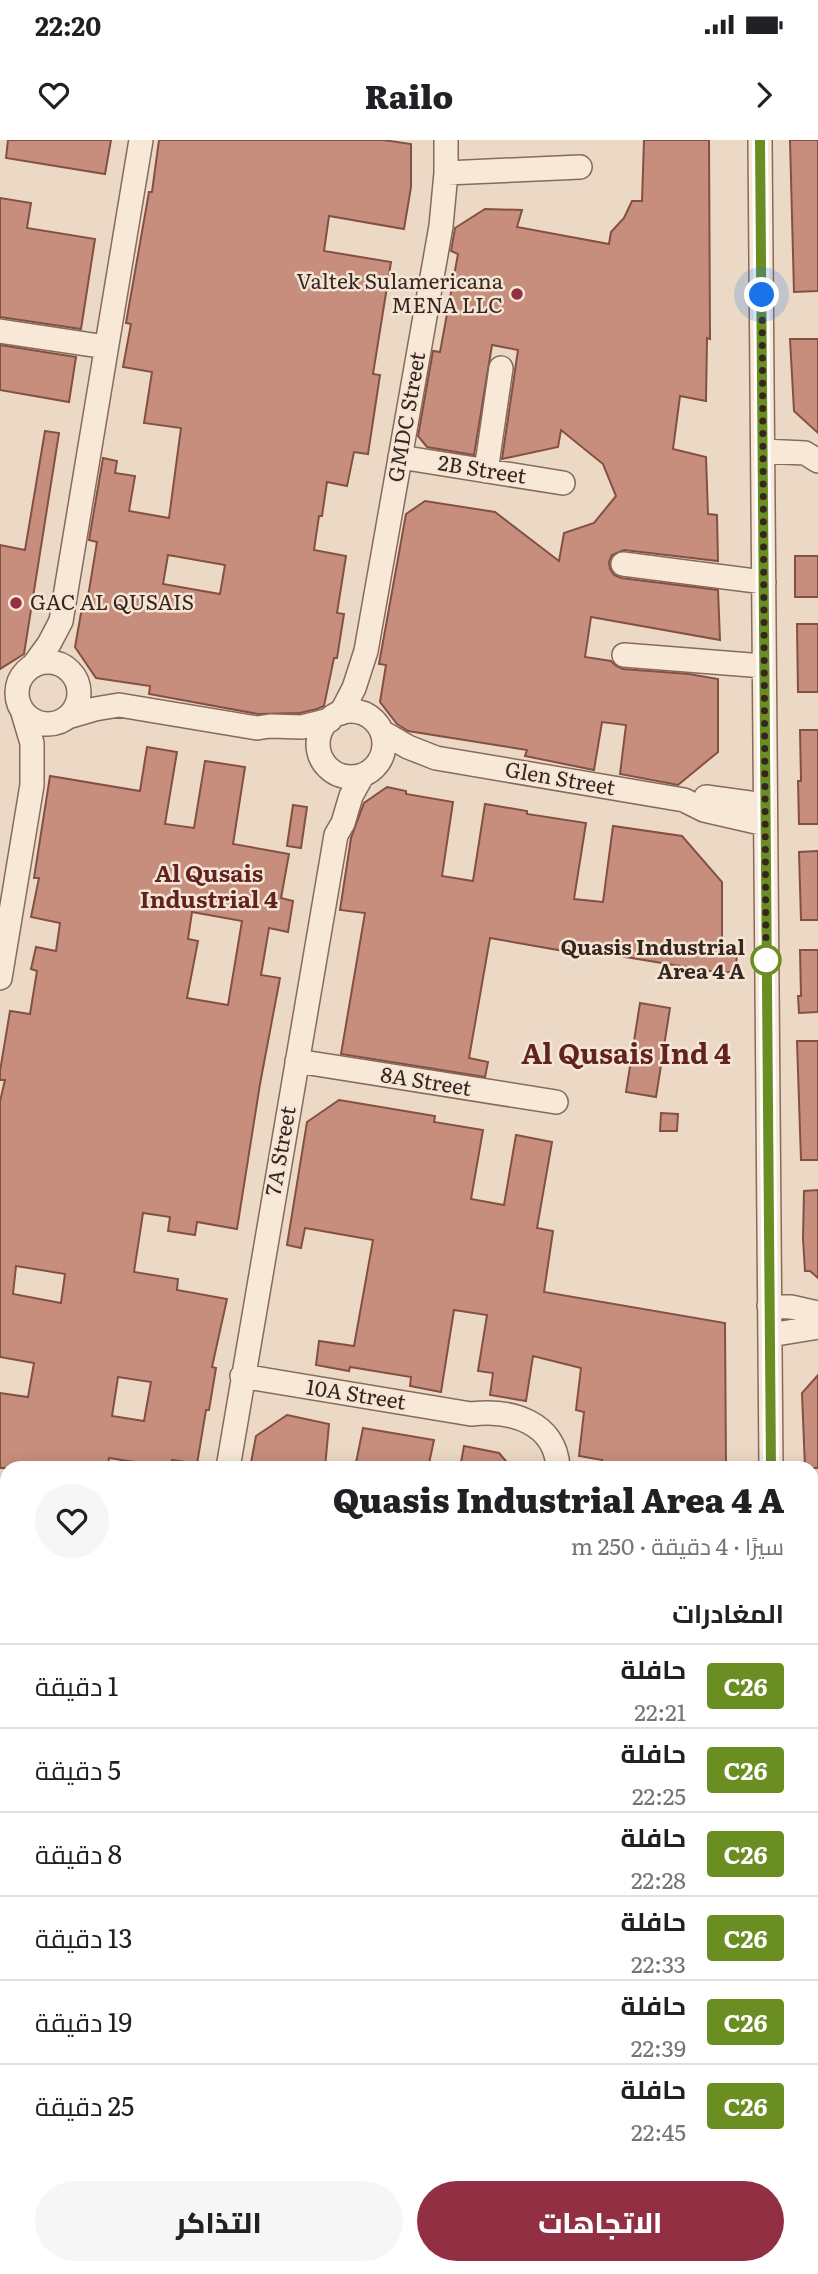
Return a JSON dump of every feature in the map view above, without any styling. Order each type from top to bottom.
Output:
[{"type":"street","points":[[32,785],[38,776],[48,743],[79,701],[79,685],[65,648],[61,621],[141,140]]},
{"type":"street","name":"GMDC Street","points":[[335,716],[354,688],[366,651],[441,226],[446,140]]},
{"type":"street","points":[[760,140],[771,1461]]},
{"type":"street","points":[[446,173],[580,167]]},
{"type":"street","points":[[0,331],[106,347]]},
{"type":"street","points":[[486,471],[502,368]]},
{"type":"street","points":[[763,459],[805,453],[818,461]]},
{"type":"street","name":"2B Street","points":[[400,457],[563,483]]},
{"type":"street","points":[[623,564],[764,582]]},
{"type":"street","points":[[0,978],[32,785],[32,743],[18,701],[18,683],[49,644],[61,621]]},
{"type":"street","name":"GMDC Street","points":[[366,651],[367,692],[378,727]]},
{"type":"street","points":[[624,655],[764,666]]},
{"type":"street","name":"Glen Street","points":[[0,677],[40,663],[55,662],[96,693],[119,705],[257,728],[302,727],[335,716],[359,713],[408,747],[436,758],[684,800],[711,797],[765,815]]},
{"type":"street","name":"Glen Street","points":[[0,694],[29,719],[44,725],[94,709],[119,705]]},
{"type":"street","points":[[335,716],[321,733],[319,741],[336,798],[336,835]]},
{"type":"street","points":[[336,835],[351,796],[384,746],[378,727]]},
{"type":"street","name":"Glen Street","points":[[257,728],[302,744],[346,777],[405,760],[436,758]]},
{"type":"street","name":"7A Street","points":[[229,1461],[336,835]]},
{"type":"street","name":"8A Street","points":[[297,1061],[556,1102]]},
{"type":"street","points":[[769,1306],[791,1307],[818,1313]]},
{"type":"street","points":[[770,1335],[818,1328]]},
{"type":"street","name":"10A Street","points":[[242,1376],[471,1414],[512,1428],[527,1437],[539,1450],[543,1461]]},
{"type":"street","name":"10A Street","points":[[471,1414],[498,1413],[516,1416],[535,1424],[554,1447],[557,1461]]},
{"type":"building","points":[[8,140],[111,140],[105,174],[6,158]]},
{"type":"building","points":[[159,140],[383,140],[411,144],[411,187],[404,229],[329,216],[324,251],[391,262],[373,374],[380,375],[368,454],[354,452],[347,486],[327,482],[322,516],[319,516],[314,550],[346,556],[337,613],[344,614],[337,658],[334,658],[324,706],[317,709],[300,713],[258,714],[149,694],[150,686],[96,678],[75,647],[83,602],[87,603],[97,542],[89,540],[103,458],[117,461],[115,473],[135,476],[129,511],[169,518],[181,428],[144,423],[152,372],[123,367],[131,324],[126,323],[149,192],[152,192]],"holes":[[[168,555],[225,565],[220,594],[163,584]]]},
{"type":"building","points":[[644,140],[709,140],[710,339],[707,338],[706,401],[680,396],[673,449],[706,457],[708,514],[717,515],[718,561],[624,550],[612,555],[610,569],[614,575],[621,578],[718,590],[720,640],[591,617],[585,657],[611,661],[623,669],[718,679],[718,752],[678,785],[620,774],[626,725],[602,722],[594,770],[525,756],[527,750],[408,731],[397,724],[380,702],[386,665],[379,664],[406,514],[425,501],[495,512],[559,561],[564,533],[594,523],[616,496],[603,464],[561,430],[558,447],[502,459],[518,350],[492,345],[474,455],[427,447],[418,436],[433,351],[440,352],[458,254],[451,251],[455,228],[485,209],[522,210],[517,227],[609,244],[611,232],[624,218],[632,201],[642,201]]},
{"type":"building","points":[[790,140],[818,140],[818,291],[794,292]]},
{"type":"building","points":[[0,198],[31,203],[27,228],[95,239],[81,329],[0,317]]},
{"type":"building","points":[[790,339],[818,339],[818,433],[794,411]]},
{"type":"building","points":[[0,345],[76,357],[69,402],[0,390]]},
{"type":"building","name":"GAC AL QUSAIS","points":[[45,431],[59,433],[24,654],[0,669],[0,545],[25,550]]},
{"type":"building","points":[[795,556],[818,556],[818,597],[795,597]]},
{"type":"building","points":[[797,624],[818,624],[818,692],[798,692]]},
{"type":"building","points":[[800,730],[818,730],[818,824],[799,824]]},
{"type":"building","points":[[147,747],[177,752],[165,824],[194,828],[205,761],[245,767],[233,844],[289,854],[281,898],[293,901],[288,932],[269,928],[261,975],[280,978],[237,1229],[197,1222],[195,1235],[168,1231],[170,1217],[143,1213],[134,1272],[178,1279],[177,1290],[227,1299],[212,1367],[216,1368],[198,1461],[128,1461],[109,1458],[109,1461],[0,1461],[0,1393],[28,1397],[34,1363],[0,1357],[0,1101],[5,1080],[0,1080],[0,1071],[10,1011],[30,1014],[37,971],[31,969],[36,947],[56,951],[60,923],[31,917],[39,878],[34,878],[50,776],[140,791]],"holes":[[[192,912],[242,921],[228,1005],[187,998],[198,941],[188,939]],[[16,1266],[65,1274],[61,1303],[13,1294]],[[118,1377],[151,1382],[144,1421],[112,1416]]]},
{"type":"building","points":[[387,787],[406,791],[406,794],[453,802],[442,876],[473,881],[485,804],[586,823],[574,899],[603,902],[613,826],[682,836],[722,882],[722,948],[737,949],[736,971],[722,973],[565,947],[564,951],[490,938],[469,1058],[488,1062],[485,1077],[341,1054],[365,913],[340,910],[351,838],[364,803]]},
{"type":"building","points":[[293,805],[307,807],[301,848],[287,846]]},
{"type":"building","points":[[818,851],[818,920],[801,920],[799,852]]},
{"type":"building","points":[[800,950],[818,950],[818,1012],[799,1013]]},
{"type":"building","points":[[640,1003],[670,1008],[656,1097],[626,1092]]},
{"type":"building","points":[[797,1041],[818,1041],[818,1160],[801,1160]]},
{"type":"building","points":[[339,1100],[435,1116],[434,1122],[483,1130],[471,1199],[504,1205],[516,1135],[552,1142],[537,1228],[553,1231],[544,1292],[725,1323],[726,1461],[602,1461],[579,1456],[584,1412],[576,1410],[581,1368],[533,1356],[526,1401],[490,1395],[493,1373],[478,1371],[487,1315],[454,1310],[441,1392],[410,1386],[411,1377],[350,1367],[349,1371],[316,1365],[319,1341],[354,1346],[373,1240],[305,1228],[301,1248],[287,1245],[307,1122]]},
{"type":"building","points":[[661,1113],[678,1114],[677,1131],[660,1131]]},
{"type":"building","points":[[818,1190],[818,1278],[810,1271],[805,1271],[803,1239],[804,1191]]},
{"type":"building","points":[[818,1375],[818,1461],[805,1461],[802,1393]]},
{"type":"building","points":[[287,1415],[329,1424],[326,1461],[251,1461],[256,1436]]},
{"type":"building","points":[[363,1428],[434,1440],[430,1461],[356,1461]]},
{"type":"building","points":[[464,1446],[499,1453],[506,1461],[461,1461]]},
{"type":"bus line","name":"C26","points":[[760,140],[771,1461]]},
{"type":"place","name":"Valtek Sulamericana MENA LLC","points":[[517,294]]},
{"type":"place","name":"GAC AL QUSAIS","points":[[16,603]]},
{"type":"place","name":"Quasis Industrial Area 4 A","points":[[766,960]]},
{"type":"district","name":"Al Qusais Industrial 4","points":[[209,887]]},
{"type":"district","name":"Al Qusais Ind 4","points":[[626,1054]]},
{"type":"route","points":[[762,295],[766,960]]}]
